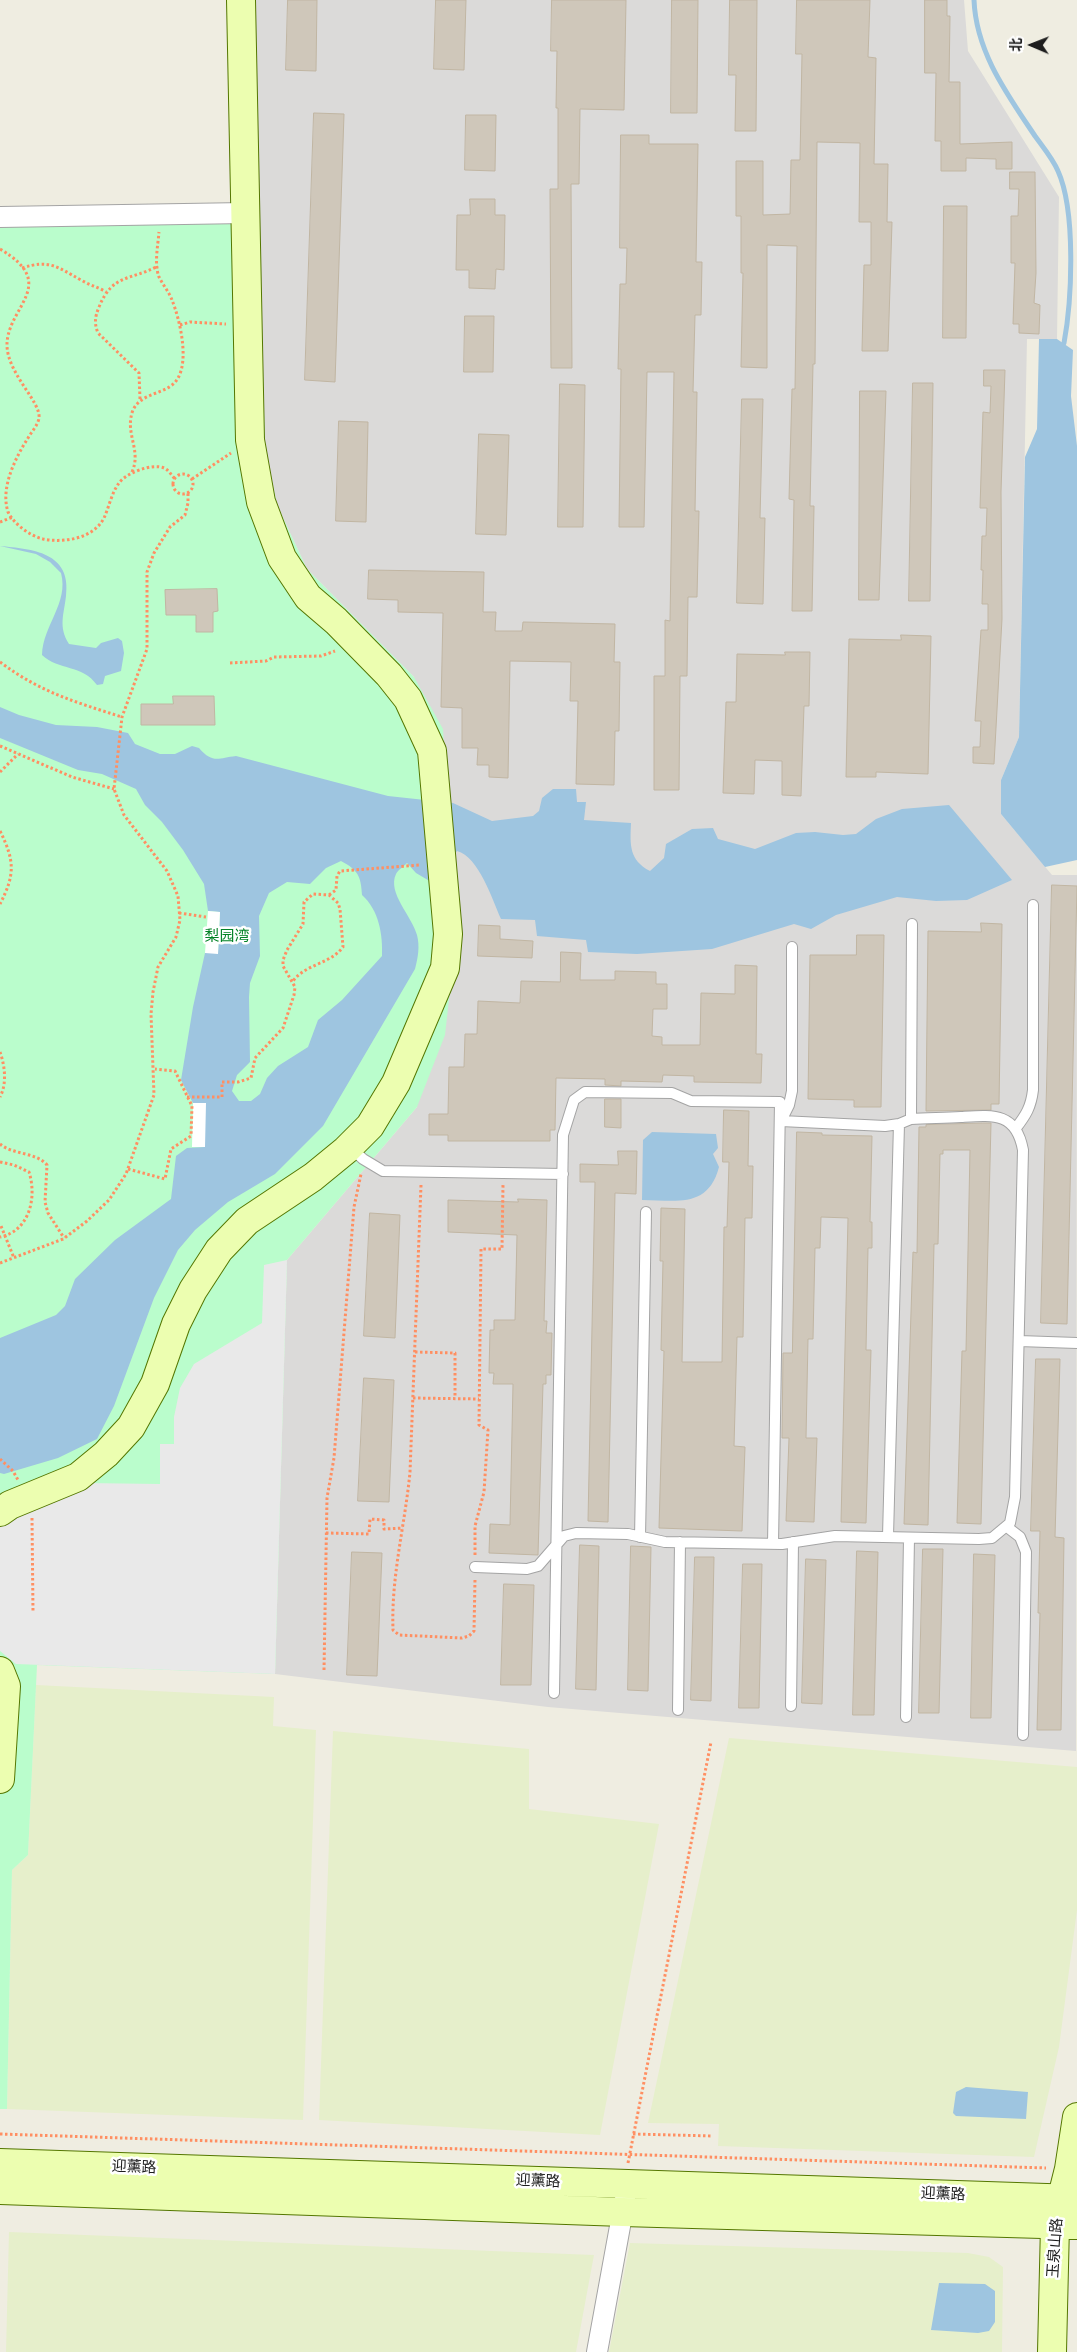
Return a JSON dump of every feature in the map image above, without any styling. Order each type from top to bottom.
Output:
[{"type":"street","points":[[0,1512],[78,1477],[106,1454],[131,1427],[155,1384],[176,1324],[192,1290],[219,1250],[247,1221],[313,1177],[356,1152],[396,1082],[445,968],[448,934],[432,751],[408,699],[389,675],[356,641],[308,597],[282,558],[261,502],[250,440],[241,0]]},
{"type":"street","points":[[0,218],[245,213]]},
{"type":"street","points":[[0,1671],[6,1686],[0,1778]]},
{"type":"street","name":"玉泉山路","points":[[1052,2352],[1069,2199],[1069,2169],[1077,2117]]},
{"type":"street","name":"迎薰路","points":[[0,2163],[1069,2199]]},
{"type":"street","points":[[597,2352],[627,2185]]},
{"type":"street","name":"迎薰路","points":[[0,2190],[623,2212],[1066,2225]]},
{"type":"lane","points":[[1016,1128],[1032,1104],[1033,906]]},
{"type":"lane","points":[[911,1119],[912,924]]},
{"type":"lane","points":[[780,1121],[789,1104],[792,1091],[792,947]]},
{"type":"lane","points":[[554,1693],[563,1135],[574,1100],[585,1092],[672,1093],[692,1101],[780,1102],[773,1544]]},
{"type":"lane","points":[[475,1567],[527,1569],[538,1566],[564,1536],[576,1533],[628,1534],[653,1540],[680,1542],[773,1544],[835,1536],[992,1538],[1010,1523],[1014,1503],[1023,1150],[1021,1138],[1016,1128],[1001,1117],[992,1115],[911,1119],[899,1124],[885,1126],[780,1121]]},
{"type":"lane","points":[[888,1536],[899,1124]]},
{"type":"lane","points":[[356,1152],[383,1171],[563,1174]]},
{"type":"lane","points":[[640,1536],[646,1212]]},
{"type":"lane","points":[[1019,1341],[1077,1343]]},
{"type":"lane","points":[[1007,1527],[1020,1537],[1026,1552],[1024,1735]]},
{"type":"lane","points":[[906,1717],[909,1538]]},
{"type":"lane","points":[[678,1710],[680,1542]]},
{"type":"lane","points":[[791,1706],[794,1542]]},
{"type":"path","points":[[140,400],[175,383],[179,377],[183,346],[180,325],[172,299],[159,276],[159,214]]},
{"type":"path","points":[[0,249],[16,258],[27,276],[28,294],[13,323],[7,346],[9,360],[16,376],[37,406],[39,416],[37,423],[15,459],[7,479],[6,498],[8,512],[30,534],[40,538],[54,540],[76,539],[89,532],[103,520],[118,484],[132,473],[161,467],[175,479]]},
{"type":"path","points":[[22,268],[36,263],[55,266],[83,282],[106,292]]},
{"type":"path","points":[[132,473],[136,462],[130,430],[131,418],[140,400],[139,373],[98,333],[95,325],[95,316],[106,292],[115,282],[144,274],[158,266]]},
{"type":"path","points":[[180,325],[190,322],[247,325]]},
{"type":"path","points":[[192,479],[250,440]]},
{"type":"path","points":[[188,493],[182,494],[176,491],[173,485],[175,479],[183,474],[192,479]]},
{"type":"path","points":[[0,1263],[64,1238],[87,1221],[110,1200],[128,1169],[154,1095],[155,1068],[151,1014],[153,992],[158,967],[176,937],[179,913],[178,896],[167,870],[124,815],[114,790],[122,717],[147,649],[148,572],[154,552],[170,527],[185,515],[188,493],[193,485],[192,479]]},
{"type":"path","points":[[0,522],[13,517]]},
{"type":"path","points":[[230,663],[266,661],[274,657],[322,656],[356,641]]},
{"type":"path","points":[[0,662],[24,680],[57,696],[122,717]]},
{"type":"path","points":[[0,746],[72,777],[114,790]]},
{"type":"path","points":[[0,772],[18,754]]},
{"type":"path","points":[[0,831],[10,850],[13,867],[12,876],[0,904]]},
{"type":"path","points":[[329,895],[336,890],[338,873],[343,870],[386,866],[407,867],[441,861]]},
{"type":"path","points":[[187,1096],[222,1097],[222,1082],[238,1082],[251,1078],[255,1058],[283,1028],[294,996],[293,981],[284,966],[283,960],[303,924],[304,902],[313,894],[329,895],[338,903],[340,909],[344,947],[338,955],[303,970],[293,981]]},
{"type":"path","points":[[179,913],[206,917]]},
{"type":"path","points":[[0,1052],[3,1062],[4,1080],[0,1097]]},
{"type":"path","points":[[128,1169],[165,1179],[171,1149],[191,1136],[192,1106],[175,1071],[155,1068]]},
{"type":"path","points":[[0,1144],[17,1153],[42,1159],[47,1165],[45,1202],[48,1213],[64,1238]]},
{"type":"path","points":[[324,1670],[327,1498],[334,1458],[354,1208],[360,1183],[356,1152]]},
{"type":"path","points":[[0,1162],[14,1165],[29,1172],[33,1190],[29,1213],[20,1226],[5,1236],[0,1237]]},
{"type":"path","points":[[422,1172],[410,1472],[403,1528],[399,1542],[393,1630],[399,1635],[462,1638],[469,1636],[474,1631],[475,1526],[484,1492],[488,1430],[479,1425],[481,1249],[502,1250],[504,1173]]},
{"type":"path","points":[[1,1226],[14,1258]]},
{"type":"path","points":[[416,1352],[456,1353],[455,1398]]},
{"type":"path","points":[[413,1398],[479,1399]]},
{"type":"path","points":[[0,1459],[13,1471],[28,1498],[32,1518],[34,1612]]},
{"type":"path","points":[[326,1533],[369,1534],[370,1519],[384,1520],[384,1529],[403,1528]]},
{"type":"path","points":[[627,2185],[629,2154],[711,1742]]},
{"type":"path","points":[[0,2134],[1069,2169]]},
{"type":"path","points":[[633,2134],[712,2136]]},
{"type":"shaded area","points":[[253,0],[964,0],[968,51],[1059,197],[1057,339],[1027,339],[1019,737],[1001,780],[1001,814],[1052,875],[1077,875],[1076,1751],[548,1707],[275,1674],[287,1260],[417,1107],[414,677],[307,569],[277,505],[265,448]]},
{"type":"shaded area","points":[[287,1260],[275,1674],[16,1664],[0,1651],[0,1526],[4,1522],[83,1483],[160,1484],[160,1444],[174,1444],[174,1417],[180,1388],[194,1364],[262,1323],[264,1265]]},
{"type":"green space","name":"梨园湾","points":[[259,221],[265,448],[277,505],[307,569],[414,677],[443,729],[455,946],[445,1035],[417,1107],[287,1260],[275,1674],[37,1665],[28,1855],[12,1870],[7,2109],[0,2109],[0,225]]},
{"type":"green space","points":[[36,1685],[274,1697],[273,1726],[316,1730],[303,2120],[7,2109],[12,1870],[28,1855]]},
{"type":"green space","points":[[333,1731],[529,1749],[529,1809],[659,1824],[600,2135],[319,2120]]},
{"type":"green space","points":[[729,1738],[1077,1767],[1077,1910],[1059,2047],[1034,2157],[718,2146],[719,2124],[648,2123]]},
{"type":"green space","points":[[9,2232],[594,2255],[576,2352],[6,2352]]},
{"type":"green space","points":[[630,2243],[968,2253],[989,2257],[1003,2267],[1002,2352],[609,2352]]},
{"type":"water","points":[[1039,339],[1057,339],[1073,350],[1071,396],[1077,446],[1077,860],[1045,867],[1001,814],[1001,780],[1019,737],[1025,457],[1037,429]]},
{"type":"water","points":[[0,546],[37,552],[56,562],[63,570],[66,581],[63,626],[69,644],[96,648],[101,643],[118,638],[122,641],[124,653],[121,671],[105,676],[103,684],[97,685],[91,678],[77,670],[49,660],[42,655],[43,644],[62,594],[61,573],[50,562],[36,554]]},
{"type":"water","points":[[0,707],[19,715],[56,725],[97,727],[128,733],[135,744],[160,754],[175,754],[192,746],[199,748],[208,756],[216,759],[236,756],[388,796],[453,803],[492,821],[533,816],[539,811],[542,798],[553,789],[576,789],[577,802],[586,802],[584,820],[631,823],[631,845],[634,857],[643,867],[650,871],[664,858],[666,844],[692,829],[713,828],[718,839],[755,849],[796,833],[856,834],[876,819],[902,809],[949,805],[1012,880],[967,900],[936,901],[897,897],[836,915],[811,929],[794,924],[712,949],[637,954],[588,952],[586,940],[537,936],[535,920],[501,919],[478,870],[472,861],[457,851],[433,883],[416,873],[407,863],[396,874],[394,881],[397,897],[417,935],[418,952],[415,969],[323,1126],[275,1174],[228,1202],[195,1230],[178,1250],[154,1298],[114,1406],[97,1439],[58,1458],[4,1474],[0,1473],[0,1338],[56,1315],[65,1306],[75,1279],[115,1240],[171,1199],[176,1156],[187,1148],[205,1147],[205,1103],[193,1103],[181,1080],[193,1007],[205,953],[218,953],[220,912],[208,911],[204,884],[183,850],[162,822],[145,805],[136,789],[102,774],[78,770],[0,738]],"holes":[[[341,861],[358,874],[362,895],[376,915],[381,931],[382,956],[342,1000],[318,1020],[308,1047],[278,1066],[267,1078],[260,1094],[251,1101],[239,1101],[232,1091],[237,1075],[250,1062],[250,983],[260,956],[259,916],[269,893],[287,882],[310,884],[326,868]]]},
{"type":"water","points":[[652,1132],[716,1134],[718,1148],[713,1154],[719,1167],[714,1180],[707,1190],[699,1196],[678,1201],[642,1200],[643,1140]]},
{"type":"water","points":[[966,2087],[1028,2092],[1026,2119],[956,2116],[953,2113],[956,2092]]},
{"type":"water","points":[[939,2283],[985,2284],[995,2291],[995,2322],[989,2331],[978,2333],[931,2330]]},
{"type":"pier","points":[[208,911],[220,912],[218,954],[205,953]]},
{"type":"pier","points":[[193,1103],[206,1103],[205,1147],[192,1147]]},
{"type":"building","points":[[288,0],[317,0],[316,71],[286,70]]},
{"type":"building","points":[[436,0],[466,0],[464,70],[434,69]]},
{"type":"building","points":[[552,0],[626,0],[624,110],[580,109],[579,184],[571,184],[572,368],[551,368],[550,189],[558,189],[557,51],[551,51]]},
{"type":"building","points":[[672,0],[698,0],[697,113],[671,113]]},
{"type":"building","points":[[730,0],[757,0],[756,131],[735,131],[736,75],[729,75]]},
{"type":"building","points":[[797,0],[870,0],[868,57],[876,58],[874,164],[888,164],[887,222],[892,222],[888,351],[862,351],[864,265],[871,265],[871,222],[859,222],[860,143],[817,142],[815,364],[813,364],[810,506],[814,506],[812,611],[792,611],[794,500],[789,499],[792,389],[795,389],[797,246],[767,245],[767,368],[741,367],[743,273],[741,273],[741,216],[736,216],[736,161],[763,161],[763,215],[790,214],[791,160],[800,160],[802,54],[796,54]]},
{"type":"building","points":[[925,0],[947,0],[947,16],[950,16],[949,82],[960,82],[960,144],[1012,142],[1012,169],[996,169],[996,159],[966,158],[966,171],[941,171],[941,141],[935,141],[936,73],[925,73]]},
{"type":"building","points":[[314,113],[344,114],[335,382],[305,380]]},
{"type":"building","points":[[466,115],[496,115],[495,171],[465,170]]},
{"type":"building","points":[[621,135],[649,135],[649,144],[698,144],[696,262],[702,262],[701,315],[695,315],[693,392],[697,392],[695,511],[699,511],[697,597],[688,597],[687,676],[680,676],[679,790],[654,790],[654,676],[665,676],[665,620],[670,621],[674,372],[647,372],[644,527],[619,527],[621,369],[618,369],[620,284],[626,284],[627,248],[620,248]]},
{"type":"building","points":[[1010,172],[1035,172],[1036,273],[1034,303],[1040,305],[1039,334],[1019,333],[1019,324],[1013,324],[1015,263],[1011,263],[1011,216],[1018,216],[1019,189],[1010,189]]},
{"type":"building","points":[[470,199],[495,199],[495,215],[505,215],[504,270],[496,269],[495,289],[469,288],[469,270],[456,270],[457,215],[470,215]]},
{"type":"building","points":[[944,206],[967,206],[966,338],[943,338]]},
{"type":"building","points":[[465,316],[494,316],[493,372],[464,372]]},
{"type":"building","points":[[984,370],[1005,370],[1001,492],[1002,619],[994,764],[973,763],[973,747],[980,747],[981,721],[975,721],[981,630],[988,630],[988,604],[982,604],[983,570],[981,570],[982,536],[986,536],[987,508],[980,508],[983,412],[990,413],[991,386],[984,386]]},
{"type":"building","points":[[913,383],[933,383],[930,601],[909,601]]},
{"type":"building","points":[[560,384],[585,385],[583,527],[558,527]]},
{"type":"building","points":[[860,391],[886,391],[879,600],[859,600]]},
{"type":"building","points":[[742,399],[763,399],[760,518],[765,518],[763,604],[737,603]]},
{"type":"building","points":[[339,421],[368,422],[366,522],[336,521]]},
{"type":"building","points":[[479,434],[509,435],[506,535],[476,534]]},
{"type":"building","points":[[369,570],[484,572],[483,612],[496,612],[495,631],[522,631],[523,622],[615,624],[614,662],[620,662],[619,731],[615,731],[614,785],[576,784],[578,701],[570,701],[571,662],[510,661],[508,778],[489,777],[489,765],[477,765],[478,748],[462,748],[462,708],[441,707],[443,613],[398,612],[398,600],[368,599]]},
{"type":"building","points":[[217,589],[218,611],[213,612],[213,632],[196,632],[196,615],[166,615],[165,590]]},
{"type":"building","points":[[901,635],[931,636],[928,774],[876,772],[876,777],[846,777],[849,639],[901,640]]},
{"type":"building","points":[[785,652],[810,652],[809,706],[804,706],[801,796],[782,795],[782,761],[755,760],[754,794],[723,793],[726,702],[736,702],[737,654],[785,655]]},
{"type":"building","points":[[173,696],[214,696],[215,725],[141,725],[141,704],[173,704]]},
{"type":"building","points":[[1052,885],[1077,886],[1067,1324],[1041,1323]]},
{"type":"building","points":[[981,923],[1002,924],[999,1104],[991,1104],[991,1110],[926,1111],[928,931],[981,932]]},
{"type":"building","points":[[479,925],[500,926],[500,939],[533,941],[532,958],[478,956]]},
{"type":"building","points":[[857,935],[884,935],[881,1107],[854,1107],[854,1100],[808,1099],[810,955],[856,955]]},
{"type":"building","points":[[561,952],[581,953],[580,980],[615,980],[615,971],[656,972],[656,984],[667,984],[667,1009],[653,1009],[652,1036],[662,1037],[662,1045],[700,1045],[701,993],[735,994],[735,965],[757,966],[756,1054],[762,1054],[761,1083],[694,1082],[694,1076],[663,1075],[662,1082],[621,1081],[621,1086],[605,1085],[605,1079],[556,1078],[555,1130],[550,1130],[550,1141],[448,1141],[448,1135],[429,1135],[429,1114],[448,1114],[449,1067],[464,1067],[465,1034],[477,1034],[478,1001],[520,1003],[521,981],[560,982]]},
{"type":"building","points":[[605,1099],[621,1099],[621,1128],[605,1127]]},
{"type":"building","points":[[724,1110],[749,1111],[748,1166],[753,1166],[752,1218],[745,1218],[743,1337],[737,1337],[734,1446],[745,1447],[742,1531],[659,1528],[664,1351],[661,1350],[663,1261],[660,1261],[661,1208],[685,1209],[682,1362],[722,1362],[724,1227],[727,1227],[729,1162],[723,1162]]},
{"type":"building","points":[[991,1123],[981,1524],[957,1523],[962,1351],[966,1351],[970,1150],[943,1150],[943,1154],[940,1154],[938,1244],[934,1244],[928,1525],[904,1524],[913,1252],[917,1253],[919,1127],[926,1127],[926,1125]]},
{"type":"building","points":[[797,1132],[822,1133],[822,1135],[872,1136],[870,1222],[872,1222],[872,1248],[868,1248],[866,1350],[871,1350],[866,1523],[841,1522],[848,1218],[821,1217],[820,1248],[815,1248],[813,1339],[808,1339],[806,1438],[817,1438],[814,1522],[786,1521],[789,1438],[782,1438],[783,1353],[792,1353]]},
{"type":"building","points":[[618,1151],[637,1151],[636,1194],[615,1193],[608,1522],[588,1521],[595,1182],[580,1182],[580,1164],[618,1165]]},
{"type":"building","points":[[518,1199],[547,1200],[544,1321],[547,1321],[546,1333],[552,1333],[551,1375],[546,1375],[546,1384],[543,1384],[538,1555],[489,1553],[490,1524],[510,1525],[513,1384],[493,1384],[494,1373],[489,1373],[490,1330],[494,1330],[494,1320],[515,1320],[517,1235],[448,1232],[448,1200],[518,1202]]},
{"type":"building","points":[[370,1213],[400,1215],[395,1338],[364,1336]]},
{"type":"building","points":[[1036,1359],[1060,1359],[1055,1537],[1064,1538],[1061,1730],[1037,1730],[1040,1531],[1031,1531]]},
{"type":"building","points":[[364,1378],[394,1380],[389,1502],[358,1501]]},
{"type":"building","points":[[580,1545],[599,1546],[596,1690],[576,1689]]},
{"type":"building","points":[[631,1546],[651,1547],[648,1691],[628,1690]]},
{"type":"building","points":[[923,1549],[943,1549],[939,1713],[919,1713]]},
{"type":"building","points":[[857,1551],[878,1552],[874,1715],[853,1715]]},
{"type":"building","points":[[352,1552],[382,1553],[377,1676],[347,1675]]},
{"type":"building","points":[[974,1554],[995,1555],[991,1718],[971,1718]]},
{"type":"building","points":[[695,1557],[714,1557],[711,1701],[691,1700]]},
{"type":"building","points":[[806,1559],[826,1560],[822,1704],[802,1703]]},
{"type":"building","points":[[743,1564],[762,1564],[759,1708],[739,1708]]},
{"type":"building","points":[[504,1584],[534,1585],[531,1685],[501,1685]]},
{"type":"waterway","points":[[974,0],[980,37],[995,72],[1014,104],[1048,153],[1058,171],[1064,188],[1068,209],[1071,256],[1069,304],[1064,343]]}]
